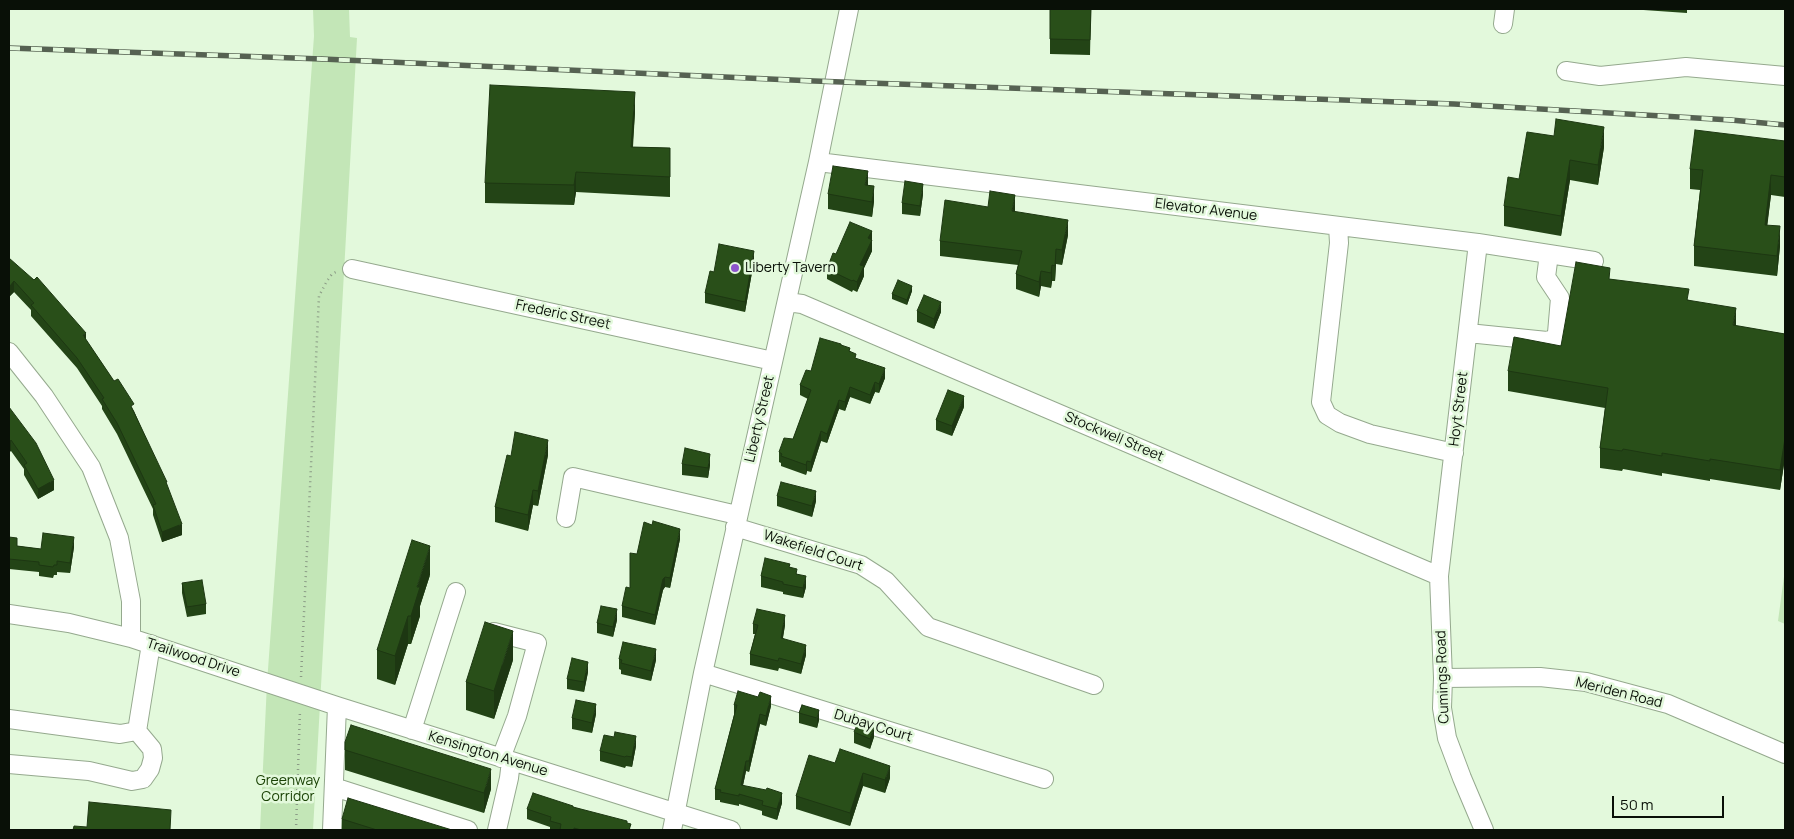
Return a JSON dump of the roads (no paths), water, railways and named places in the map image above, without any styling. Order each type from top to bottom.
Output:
[{"type":"street","name":"Liberty Street","points":[[672,830],[703,672],[818,162],[849,9]]},
{"type":"street","points":[[1566,71],[1600,76],[1686,66],[1785,76]]},
{"type":"street","name":"Elevator Avenue","points":[[818,162],[1478,243],[1594,261]]},
{"type":"street","points":[[1338,226],[1339,243],[1321,402],[1326,414],[1340,423],[1370,434],[1454,453]]},
{"type":"street","name":"Hoyt Street","points":[[1439,576],[1478,243]]},
{"type":"street","points":[[1468,333],[1547,341],[1554,339],[1557,333],[1560,298],[1546,277],[1549,254]]},
{"type":"street","name":"Frederic Street","points":[[352,269],[773,361]]},
{"type":"street","name":"Stockwell Street","points":[[787,302],[802,304],[1439,576]]},
{"type":"street","name":"Trailwood Drive","points":[[9,352],[44,396],[91,467],[119,538],[131,601],[131,638],[300,693]]},
{"type":"street","name":"Wakefield Court","points":[[566,518],[573,477],[736,521],[861,565],[886,581],[928,627],[1094,685]]},
{"type":"street","name":"Cumings Road","points":[[1439,576],[1443,678],[1442,708],[1447,738],[1484,830]]},
{"type":"street","points":[[412,730],[456,592]]},
{"type":"street","points":[[9,614],[69,623],[131,638]]},
{"type":"street","points":[[494,632],[537,643],[506,760],[509,778],[497,830]]},
{"type":"street","points":[[9,764],[89,772],[132,781],[143,779],[150,769],[153,758],[152,749],[137,731],[151,644]]},
{"type":"street","name":"Dubay Court","points":[[703,672],[1044,779]]},
{"type":"street","name":"Meriden Road","points":[[1443,678],[1540,677],[1586,682],[1668,704],[1785,754]]},
{"type":"street","name":"Kensington Avenue","points":[[300,693],[731,830]]},
{"type":"street","points":[[332,830],[337,706]]},
{"type":"street","points":[[9,719],[120,734],[137,731]]},
{"type":"street","points":[[334,787],[468,830]]},
{"type":"railway","points":[[9,48],[322,59],[814,81],[1454,104],[1731,120],[1785,125]]},
{"type":"place","name":"Liberty Tavern","points":[[735,268]]},
{"type":"park label","name":"Greenway Corridor","points":[[288,790]]}]
